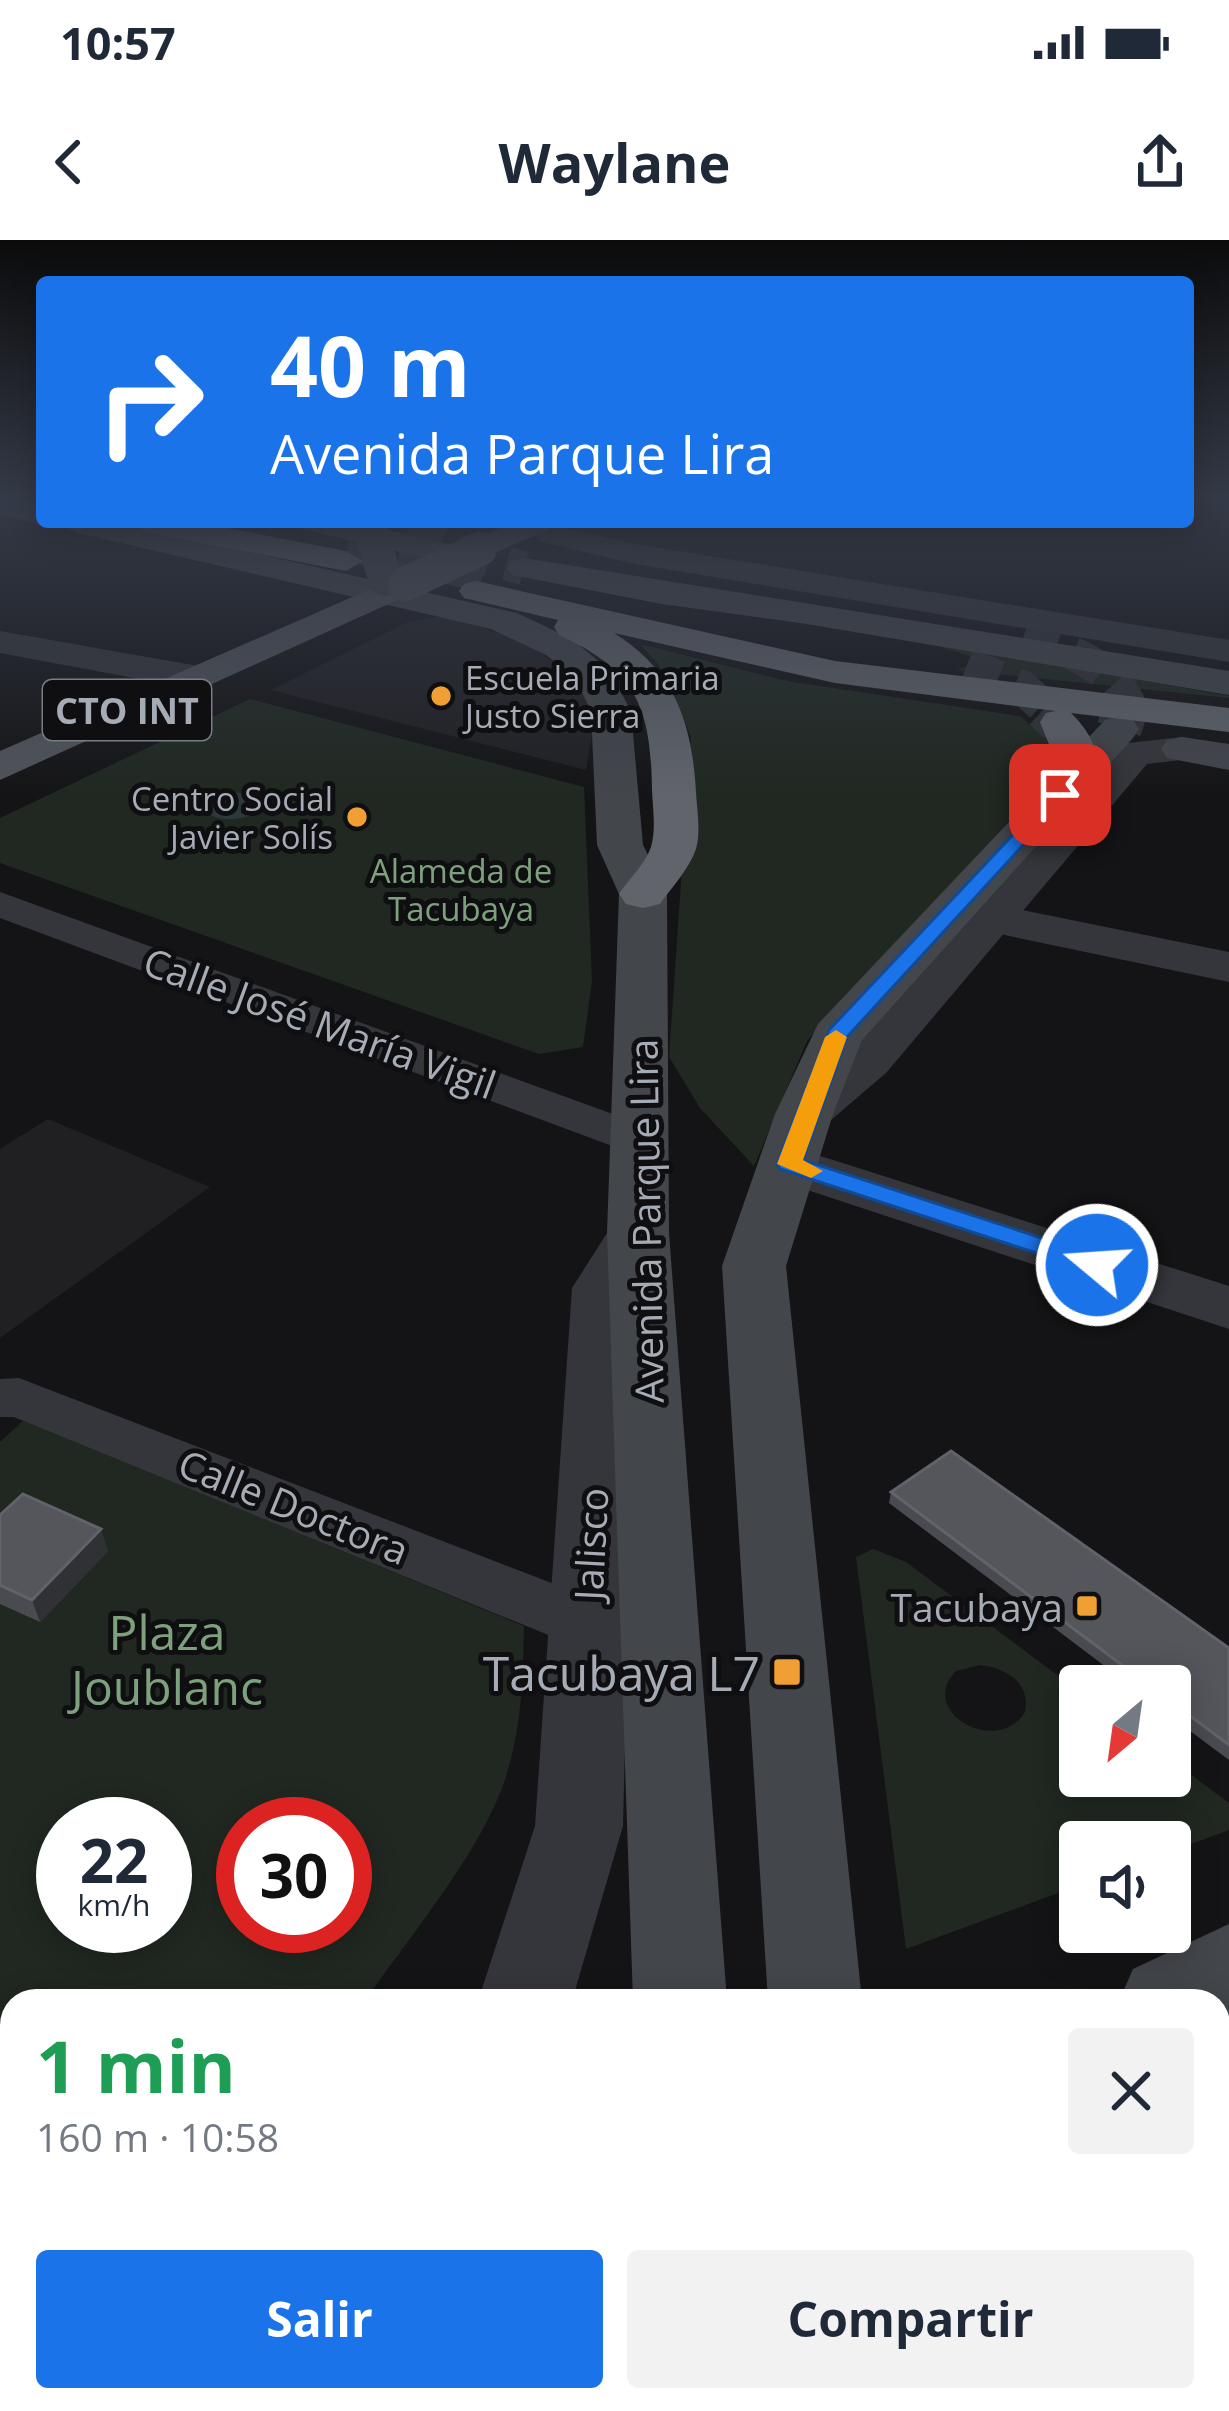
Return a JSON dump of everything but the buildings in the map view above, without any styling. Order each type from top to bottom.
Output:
[{"type":"highway","points":[[529,597],[620,651],[643,671],[659,695],[674,766],[674,848],[643,893]]},
{"type":"highway","points":[[556,597],[835,672],[1229,688]]},
{"type":"highway","points":[[583,597],[954,661],[676,597]]},
{"type":"highway","points":[[1060,722],[1078,756],[1079,773]]},
{"type":"main road","name":"CTO INT","points":[[0,767],[366,597]]},
{"type":"main road","name":"Avenida Parque Lira","points":[[430,597],[504,621],[559,647],[590,670],[611,711],[620,845],[643,893],[638,1233],[679,1989]]},
{"type":"main road","points":[[687,597],[807,613],[1229,688]]},
{"type":"main road","points":[[819,1989],[754,1266],[837,1035],[1119,729]]},
{"type":"main road","points":[[1188,1989],[1229,1967]]},
{"type":"street","points":[[868,597],[1022,626],[1229,688]]},
{"type":"street","points":[[0,641],[198,678]]},
{"type":"street","points":[[1213,752],[1134,753],[796,1139],[1229,1308]]},
{"type":"street","name":"Calle José María Vigil","points":[[0,904],[640,1141]]},
{"type":"street","points":[[988,918],[1229,967]]},
{"type":"street","name":"Jalisco","points":[[529,1989],[579,1826],[604,1288],[638,1233]]},
{"type":"street","name":"Calle Doctora","points":[[0,1397],[19,1397],[586,1623]]},
{"type":"shaded area","name":"Escuela Primaria Justo Sierra","points":[[443,616],[522,640],[573,676],[590,703],[594,722],[586,770],[271,690],[410,621]]},
{"type":"shaded area","points":[[230,792],[259,795],[265,807],[234,819],[202,810],[211,797]]},
{"type":"shaded area","points":[[48,1119],[210,1187],[0,1338],[0,1149]]},
{"type":"green space","points":[[640,644],[787,681],[1020,716],[1047,739],[1056,770],[807,1041],[754,1166],[700,1108],[669,1057],[691,736],[658,664]]},
{"type":"green space","points":[[938,644],[1229,698],[957,670],[982,660]]},
{"type":"green space","name":"Alameda de Tacubaya","points":[[250,699],[584,787],[592,981],[583,1047],[539,1054],[0,863],[0,818]]},
{"type":"green space","name":"Plaza Joublanc","points":[[24,1420],[524,1626],[519,1719],[497,1801],[464,1860],[374,1989],[0,1989],[0,1442]]},
{"type":"green space","points":[[873,1549],[906,1562],[1059,1676],[1059,1797],[1191,1797],[1191,1775],[1229,1803],[1229,1830],[1191,1844],[1191,1821],[1059,1821],[1059,1893],[906,1949],[856,1557]],"holes":[[[980,1665],[1007,1674],[1020,1685],[1026,1702],[1025,1712],[1013,1725],[981,1730],[953,1714],[946,1701],[946,1686],[956,1671]]]},
{"type":"tunnel","points":[[1024,635],[1069,652],[1109,676],[1128,702],[1119,729]]},
{"type":"tunnel","points":[[967,665],[1022,687],[1048,711]]},
{"type":"tunnel","points":[[1045,708],[1060,722]]},
{"type":"slow traffic","points":[[811,1171],[789,1164],[836,1037]]},
{"type":"place","name":"Escuela Primaria Justo Sierra","points":[[441,696]]},
{"type":"place","name":"Centro Social Javier Solís","points":[[357,817]]},
{"type":"place","name":"Tacubaya","points":[[1087,1606]]},
{"type":"place","name":"Tacubaya L7","points":[[787,1672]]},
{"type":"route","points":[[1060,795],[837,1035],[789,1164],[1097,1265]]}]
